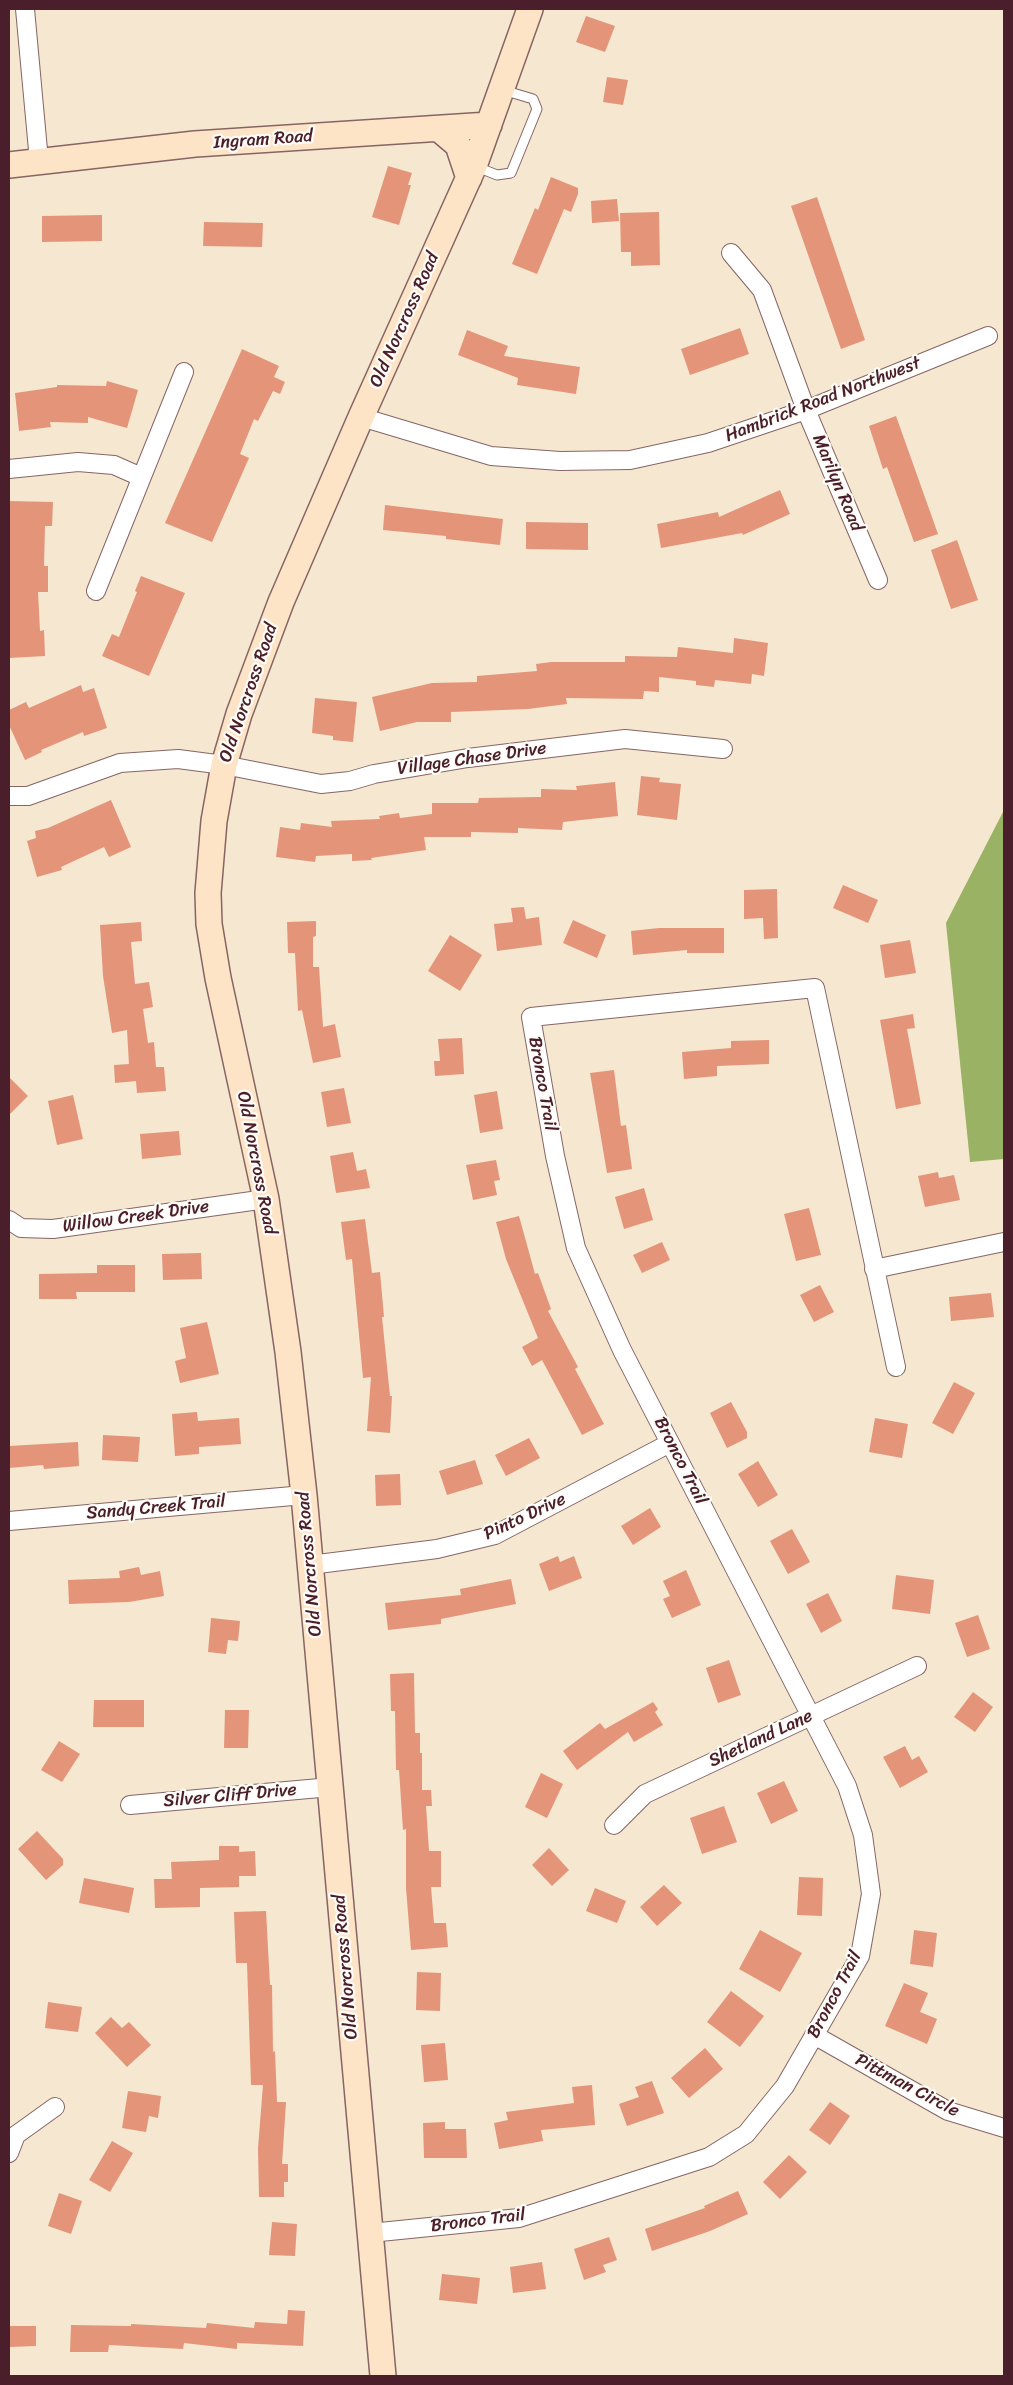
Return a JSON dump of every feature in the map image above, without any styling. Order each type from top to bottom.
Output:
[{"type":"street","points":[[24,9],[38,160]]},
{"type":"street","name":"Old Norcross Road","points":[[383,2376],[304,1495],[288,1352],[266,1199],[218,978],[209,924],[208,893],[214,822],[224,765],[239,714],[281,602],[361,417],[471,172],[530,9]]},
{"type":"street","points":[[471,172],[458,145],[439,128],[465,117],[504,81]]},
{"type":"street","name":"Ingram Road","points":[[9,164],[195,144],[489,125]]},
{"type":"street","name":"Marilyn Road","points":[[731,253],[762,290],[806,410],[878,580]]},
{"type":"street","name":"Hambrick Road Northwest","points":[[361,417],[491,456],[560,461],[630,460],[698,445],[806,410],[988,336]]},
{"type":"street","points":[[96,591],[184,372]]},
{"type":"street","points":[[9,468],[78,462],[114,465],[141,477]]},
{"type":"street","name":"Village Chase Drive","points":[[9,796],[28,796],[120,763],[178,759],[224,765],[321,784],[350,781],[374,774],[468,758],[625,739],[723,749]]},
{"type":"street","name":"Bronco Trail","points":[[370,2233],[519,2218],[709,2156],[746,2134],[785,2086],[860,1956],[871,1894],[863,1835],[847,1786],[812,1714],[622,1350],[576,1248],[555,1156],[531,1017],[815,988],[849,1139],[874,1269],[896,1367]]},
{"type":"street","name":"Willow Creek Drive","points":[[9,1220],[21,1228],[53,1229],[266,1199]]},
{"type":"street","points":[[874,1269],[1004,1242]]},
{"type":"street","name":"Pinto Drive","points":[[310,1565],[437,1549],[495,1535],[670,1443]]},
{"type":"street","name":"Sandy Creek Trail","points":[[9,1521],[304,1495]]},
{"type":"street","name":"Shetland Lane","points":[[614,1826],[645,1794],[917,1666]]},
{"type":"street","name":"Silver Cliff Drive","points":[[130,1805],[331,1788]]},
{"type":"street","name":"Pittman Circle","points":[[814,2035],[948,2111],[1004,2128]]},
{"type":"street","points":[[9,2153],[16,2135],[55,2107]]},
{"type":"lane","points":[[471,172],[497,175],[511,173],[537,109],[533,99],[504,81]]},
{"type":"green space","points":[[1004,810],[1004,1159],[970,1162],[946,923]]},
{"type":"building","points":[[586,16],[615,26],[605,52],[576,42]]},
{"type":"building","points":[[607,77],[628,80],[623,105],[603,102]]},
{"type":"building","points":[[388,166],[412,173],[408,185],[411,185],[399,225],[372,217]]},
{"type":"building","points":[[551,177],[578,188],[578,194],[571,212],[564,209],[537,274],[512,264],[535,208],[538,210]]},
{"type":"building","points":[[817,197],[865,340],[841,349],[791,206]]},
{"type":"building","points":[[617,199],[619,221],[592,223],[591,201]]},
{"type":"building","points":[[659,212],[660,265],[631,266],[631,252],[621,252],[620,213]]},
{"type":"building","points":[[102,215],[102,241],[42,242],[42,216]]},
{"type":"building","points":[[204,222],[263,223],[262,247],[203,246]]},
{"type":"building","points":[[740,328],[749,354],[690,375],[681,349]]},
{"type":"building","points":[[467,330],[508,346],[504,356],[580,367],[576,394],[517,385],[518,378],[458,355]]},
{"type":"building","points":[[242,349],[279,366],[274,377],[285,382],[280,394],[273,391],[258,421],[254,419],[240,454],[249,458],[212,542],[165,523]]},
{"type":"building","points":[[107,381],[138,390],[127,428],[88,417],[88,423],[50,422],[51,427],[19,431],[15,393],[57,387],[57,385],[106,386]]},
{"type":"building","points":[[896,416],[938,534],[914,542],[887,467],[883,469],[869,426]]},
{"type":"building","points":[[780,490],[790,514],[743,535],[742,533],[661,548],[657,524],[718,512],[719,517]]},
{"type":"building","points":[[9,501],[53,502],[52,526],[45,526],[44,566],[48,566],[48,592],[38,592],[40,631],[44,630],[45,656],[9,658]]},
{"type":"building","points":[[385,505],[503,519],[500,545],[446,539],[446,536],[383,530]]},
{"type":"building","points":[[526,522],[588,523],[588,550],[526,549]]},
{"type":"building","points":[[957,540],[978,600],[951,609],[931,550]]},
{"type":"building","points":[[141,576],[185,593],[149,676],[102,656],[112,634],[119,637],[137,592],[135,591]]},
{"type":"building","points":[[734,638],[768,643],[764,676],[752,674],[751,684],[715,680],[714,687],[696,685],[696,681],[659,677],[659,692],[644,691],[643,699],[566,698],[567,704],[528,709],[451,712],[451,722],[417,722],[380,731],[372,697],[432,683],[477,682],[477,676],[537,671],[536,664],[551,662],[625,662],[625,656],[677,657],[678,647],[733,653]]},
{"type":"building","points":[[81,685],[83,692],[94,688],[107,728],[84,736],[83,732],[41,750],[42,752],[25,760],[9,725],[9,710],[26,702],[29,708]]},
{"type":"building","points":[[315,698],[357,702],[353,742],[333,740],[333,736],[312,733]]},
{"type":"building","points":[[641,776],[660,778],[659,782],[681,784],[677,820],[637,815]]},
{"type":"building","points":[[615,782],[618,816],[563,822],[562,830],[518,828],[518,833],[471,832],[471,837],[424,837],[426,850],[371,858],[372,860],[352,861],[352,854],[316,856],[315,862],[276,857],[280,827],[300,830],[301,823],[332,827],[331,821],[380,819],[379,816],[399,813],[400,818],[432,814],[432,803],[478,803],[479,798],[541,797],[541,789],[577,790],[576,786]]},
{"type":"building","points":[[111,800],[131,847],[109,857],[104,847],[61,867],[62,870],[37,877],[27,841],[36,838],[35,831],[48,828]]},
{"type":"building","points":[[843,885],[878,900],[868,923],[833,908]]},
{"type":"building","points":[[777,889],[778,938],[764,939],[763,918],[744,919],[744,890]]},
{"type":"building","points":[[524,907],[526,919],[539,917],[542,945],[497,951],[494,924],[513,922],[511,908]]},
{"type":"building","points":[[573,920],[606,935],[597,958],[563,943]]},
{"type":"building","points":[[316,921],[316,936],[313,937],[313,967],[319,967],[323,1027],[335,1024],[341,1057],[313,1063],[302,1010],[298,1011],[295,953],[288,953],[287,922]]},
{"type":"building","points":[[141,922],[142,941],[131,942],[135,984],[149,982],[153,1007],[143,1009],[148,1043],[154,1042],[156,1067],[164,1067],[166,1091],[137,1093],[136,1081],[115,1083],[114,1065],[129,1064],[127,1030],[112,1033],[103,976],[100,925]]},
{"type":"building","points":[[659,928],[724,928],[724,953],[687,953],[687,950],[633,955],[631,931]]},
{"type":"building","points":[[450,935],[482,955],[460,991],[428,971]]},
{"type":"building","points":[[910,940],[916,973],[885,978],[880,945]]},
{"type":"building","points":[[913,1014],[915,1028],[907,1029],[921,1104],[896,1109],[880,1020]]},
{"type":"building","points":[[462,1038],[464,1074],[435,1076],[434,1061],[440,1061],[438,1039]]},
{"type":"building","points":[[769,1040],[769,1064],[717,1066],[717,1076],[684,1079],[682,1052],[731,1048],[731,1041]]},
{"type":"building","points":[[614,1070],[621,1126],[626,1125],[632,1169],[607,1173],[590,1073]]},
{"type":"building","points":[[9,1077],[28,1096],[9,1115]]},
{"type":"building","points":[[344,1088],[351,1123],[327,1127],[321,1092]]},
{"type":"building","points":[[497,1091],[503,1129],[480,1133],[474,1095]]},
{"type":"building","points":[[73,1095],[83,1139],[57,1145],[48,1101]]},
{"type":"building","points":[[179,1131],[181,1155],[142,1159],[140,1134]]},
{"type":"building","points":[[353,1152],[357,1171],[366,1169],[370,1188],[336,1193],[330,1156]]},
{"type":"building","points":[[496,1160],[500,1180],[494,1181],[497,1195],[473,1200],[466,1165]]},
{"type":"building","points":[[938,1172],[939,1178],[954,1175],[960,1200],[925,1207],[918,1176]]},
{"type":"building","points":[[644,1188],[653,1220],[624,1229],[615,1197]]},
{"type":"building","points":[[809,1208],[821,1255],[796,1261],[784,1214]]},
{"type":"building","points":[[519,1216],[535,1274],[538,1273],[551,1309],[548,1311],[578,1367],[575,1369],[604,1424],[582,1435],[542,1360],[532,1366],[522,1347],[538,1338],[506,1259],[496,1222]]},
{"type":"building","points":[[365,1219],[372,1273],[380,1272],[384,1317],[382,1317],[390,1396],[392,1396],[390,1433],[367,1431],[371,1377],[363,1378],[352,1259],[346,1260],[341,1222]]},
{"type":"building","points":[[662,1242],[670,1260],[642,1273],[633,1255]]},
{"type":"building","points":[[201,1253],[202,1279],[163,1280],[162,1254]]},
{"type":"building","points":[[97,1265],[135,1265],[135,1292],[76,1292],[77,1299],[39,1299],[39,1274],[97,1273]]},
{"type":"building","points":[[820,1285],[834,1312],[814,1322],[800,1295]]},
{"type":"building","points":[[991,1293],[994,1317],[951,1321],[949,1297]]},
{"type":"building","points":[[207,1322],[219,1374],[180,1383],[175,1361],[186,1358],[180,1328]]},
{"type":"building","points":[[954,1382],[975,1393],[953,1434],[932,1423]]},
{"type":"building","points":[[731,1402],[747,1432],[747,1438],[727,1448],[710,1413]]},
{"type":"building","points":[[197,1412],[198,1421],[239,1418],[241,1444],[199,1447],[199,1454],[175,1456],[172,1414]]},
{"type":"building","points":[[875,1418],[908,1424],[902,1458],[869,1452]]},
{"type":"building","points":[[103,1435],[140,1437],[138,1462],[102,1460]]},
{"type":"building","points":[[529,1438],[540,1458],[506,1476],[495,1455]]},
{"type":"building","points":[[78,1442],[79,1466],[44,1469],[43,1465],[9,1468],[9,1446]]},
{"type":"building","points":[[475,1460],[483,1484],[447,1495],[439,1471]]},
{"type":"building","points":[[758,1461],[778,1495],[758,1507],[738,1474]]},
{"type":"building","points":[[400,1474],[401,1505],[376,1506],[375,1475]]},
{"type":"building","points":[[650,1508],[661,1527],[633,1545],[621,1526]]},
{"type":"building","points":[[792,1529],[810,1562],[788,1574],[770,1541]]},
{"type":"building","points":[[558,1556],[560,1562],[574,1556],[582,1578],[549,1591],[539,1564]]},
{"type":"building","points":[[139,1567],[141,1575],[160,1571],[164,1596],[129,1602],[69,1604],[68,1580],[120,1578],[119,1571]]},
{"type":"building","points":[[686,1570],[701,1605],[672,1618],[663,1599],[670,1596],[663,1581]]},
{"type":"building","points":[[896,1575],[934,1580],[930,1614],[892,1609]]},
{"type":"building","points":[[511,1579],[516,1604],[441,1619],[441,1624],[388,1630],[385,1603],[461,1595],[460,1589]]},
{"type":"building","points":[[828,1593],[842,1621],[821,1633],[806,1604]]},
{"type":"building","points":[[978,1615],[990,1649],[967,1657],[955,1623]]},
{"type":"building","points":[[211,1618],[240,1621],[238,1641],[228,1640],[226,1654],[208,1652]]},
{"type":"building","points":[[729,1660],[741,1695],[718,1703],[706,1668]]},
{"type":"building","points":[[414,1673],[415,1733],[420,1733],[422,1790],[431,1790],[432,1806],[426,1806],[429,1851],[441,1851],[441,1887],[431,1887],[434,1923],[446,1923],[448,1947],[411,1950],[406,1888],[406,1829],[403,1830],[399,1770],[396,1770],[395,1711],[391,1711],[390,1674]]},
{"type":"building","points":[[973,1692],[993,1707],[975,1732],[954,1717]]},
{"type":"building","points":[[94,1700],[144,1700],[144,1727],[93,1727]]},
{"type":"building","points":[[653,1702],[658,1709],[655,1712],[663,1725],[634,1742],[628,1732],[577,1770],[563,1751],[600,1723],[605,1729]]},
{"type":"building","points":[[225,1710],[249,1710],[248,1748],[224,1748]]},
{"type":"building","points":[[59,1741],[80,1754],[62,1782],[41,1770]]},
{"type":"building","points":[[905,1746],[912,1760],[919,1756],[928,1772],[900,1788],[883,1757]]},
{"type":"building","points":[[541,1773],[563,1784],[547,1818],[525,1807]]},
{"type":"building","points":[[784,1781],[798,1811],[771,1824],[757,1793]]},
{"type":"building","points":[[724,1806],[737,1842],[702,1854],[690,1818]]},
{"type":"building","points":[[37,1831],[63,1859],[63,1865],[46,1880],[18,1849]]},
{"type":"building","points":[[219,1846],[239,1846],[239,1852],[255,1851],[256,1876],[239,1876],[239,1887],[200,1888],[200,1907],[155,1908],[154,1879],[172,1879],[171,1862],[219,1860]]},
{"type":"building","points":[[549,1848],[569,1870],[552,1886],[532,1865]]},
{"type":"building","points":[[799,1877],[823,1878],[822,1916],[797,1915]]},
{"type":"building","points":[[84,1878],[134,1888],[129,1913],[79,1903]]},
{"type":"building","points":[[664,1885],[682,1903],[657,1926],[640,1907]]},
{"type":"building","points":[[595,1888],[626,1901],[617,1923],[586,1911]]},
{"type":"building","points":[[266,1911],[270,1985],[272,1985],[273,2052],[275,2051],[277,2102],[286,2102],[282,2164],[288,2164],[288,2182],[284,2182],[284,2197],[259,2197],[258,2148],[263,2085],[251,2085],[247,1963],[236,1963],[234,1912]]},
{"type":"building","points":[[760,1930],[802,1953],[780,1992],[739,1969]]},
{"type":"building","points":[[914,1930],[937,1933],[933,1967],[910,1964]]},
{"type":"building","points":[[417,1972],[441,1973],[440,2011],[416,2010]]},
{"type":"building","points":[[904,1983],[928,1993],[920,2012],[937,2019],[927,2044],[885,2026]]},
{"type":"building","points":[[731,1991],[764,2016],[740,2047],[707,2022]]},
{"type":"building","points":[[48,2002],[82,2007],[78,2032],[45,2028]]},
{"type":"building","points":[[111,2017],[122,2028],[129,2022],[151,2045],[127,2067],[95,2033]]},
{"type":"building","points":[[445,2043],[448,2080],[424,2082],[421,2045]]},
{"type":"building","points":[[705,2048],[723,2069],[689,2098],[671,2078]]},
{"type":"building","points":[[652,2081],[664,2113],[627,2126],[619,2104],[639,2097],[635,2087]]},
{"type":"building","points":[[592,2085],[595,2125],[541,2130],[543,2141],[499,2149],[494,2123],[508,2120],[506,2112],[574,2103],[572,2087]]},
{"type":"building","points":[[128,2091],[161,2096],[158,2118],[149,2116],[146,2132],[122,2128]]},
{"type":"building","points":[[830,2102],[850,2116],[830,2145],[809,2130]]},
{"type":"building","points":[[445,2122],[445,2129],[466,2129],[467,2158],[424,2158],[423,2123]]},
{"type":"building","points":[[112,2141],[133,2153],[110,2192],[89,2180]]},
{"type":"building","points":[[789,2155],[807,2172],[780,2199],[763,2182]]},
{"type":"building","points":[[738,2191],[748,2214],[710,2231],[652,2251],[645,2229],[705,2208],[704,2206]]},
{"type":"building","points":[[59,2193],[82,2201],[71,2234],[48,2226]]},
{"type":"building","points":[[272,2222],[297,2224],[295,2256],[269,2255]]},
{"type":"building","points":[[609,2237],[617,2260],[603,2265],[606,2272],[584,2280],[574,2249]]},
{"type":"building","points":[[542,2262],[546,2289],[513,2293],[510,2267]]},
{"type":"building","points":[[442,2274],[480,2278],[477,2304],[439,2300]]},
{"type":"building","points":[[288,2310],[305,2311],[303,2346],[237,2343],[237,2349],[184,2343],[183,2349],[109,2345],[108,2352],[70,2352],[71,2325],[131,2326],[131,2324],[206,2328],[207,2323],[254,2328],[255,2322],[287,2324]]},
{"type":"building","points":[[9,2326],[36,2326],[36,2346],[9,2347]]}]
